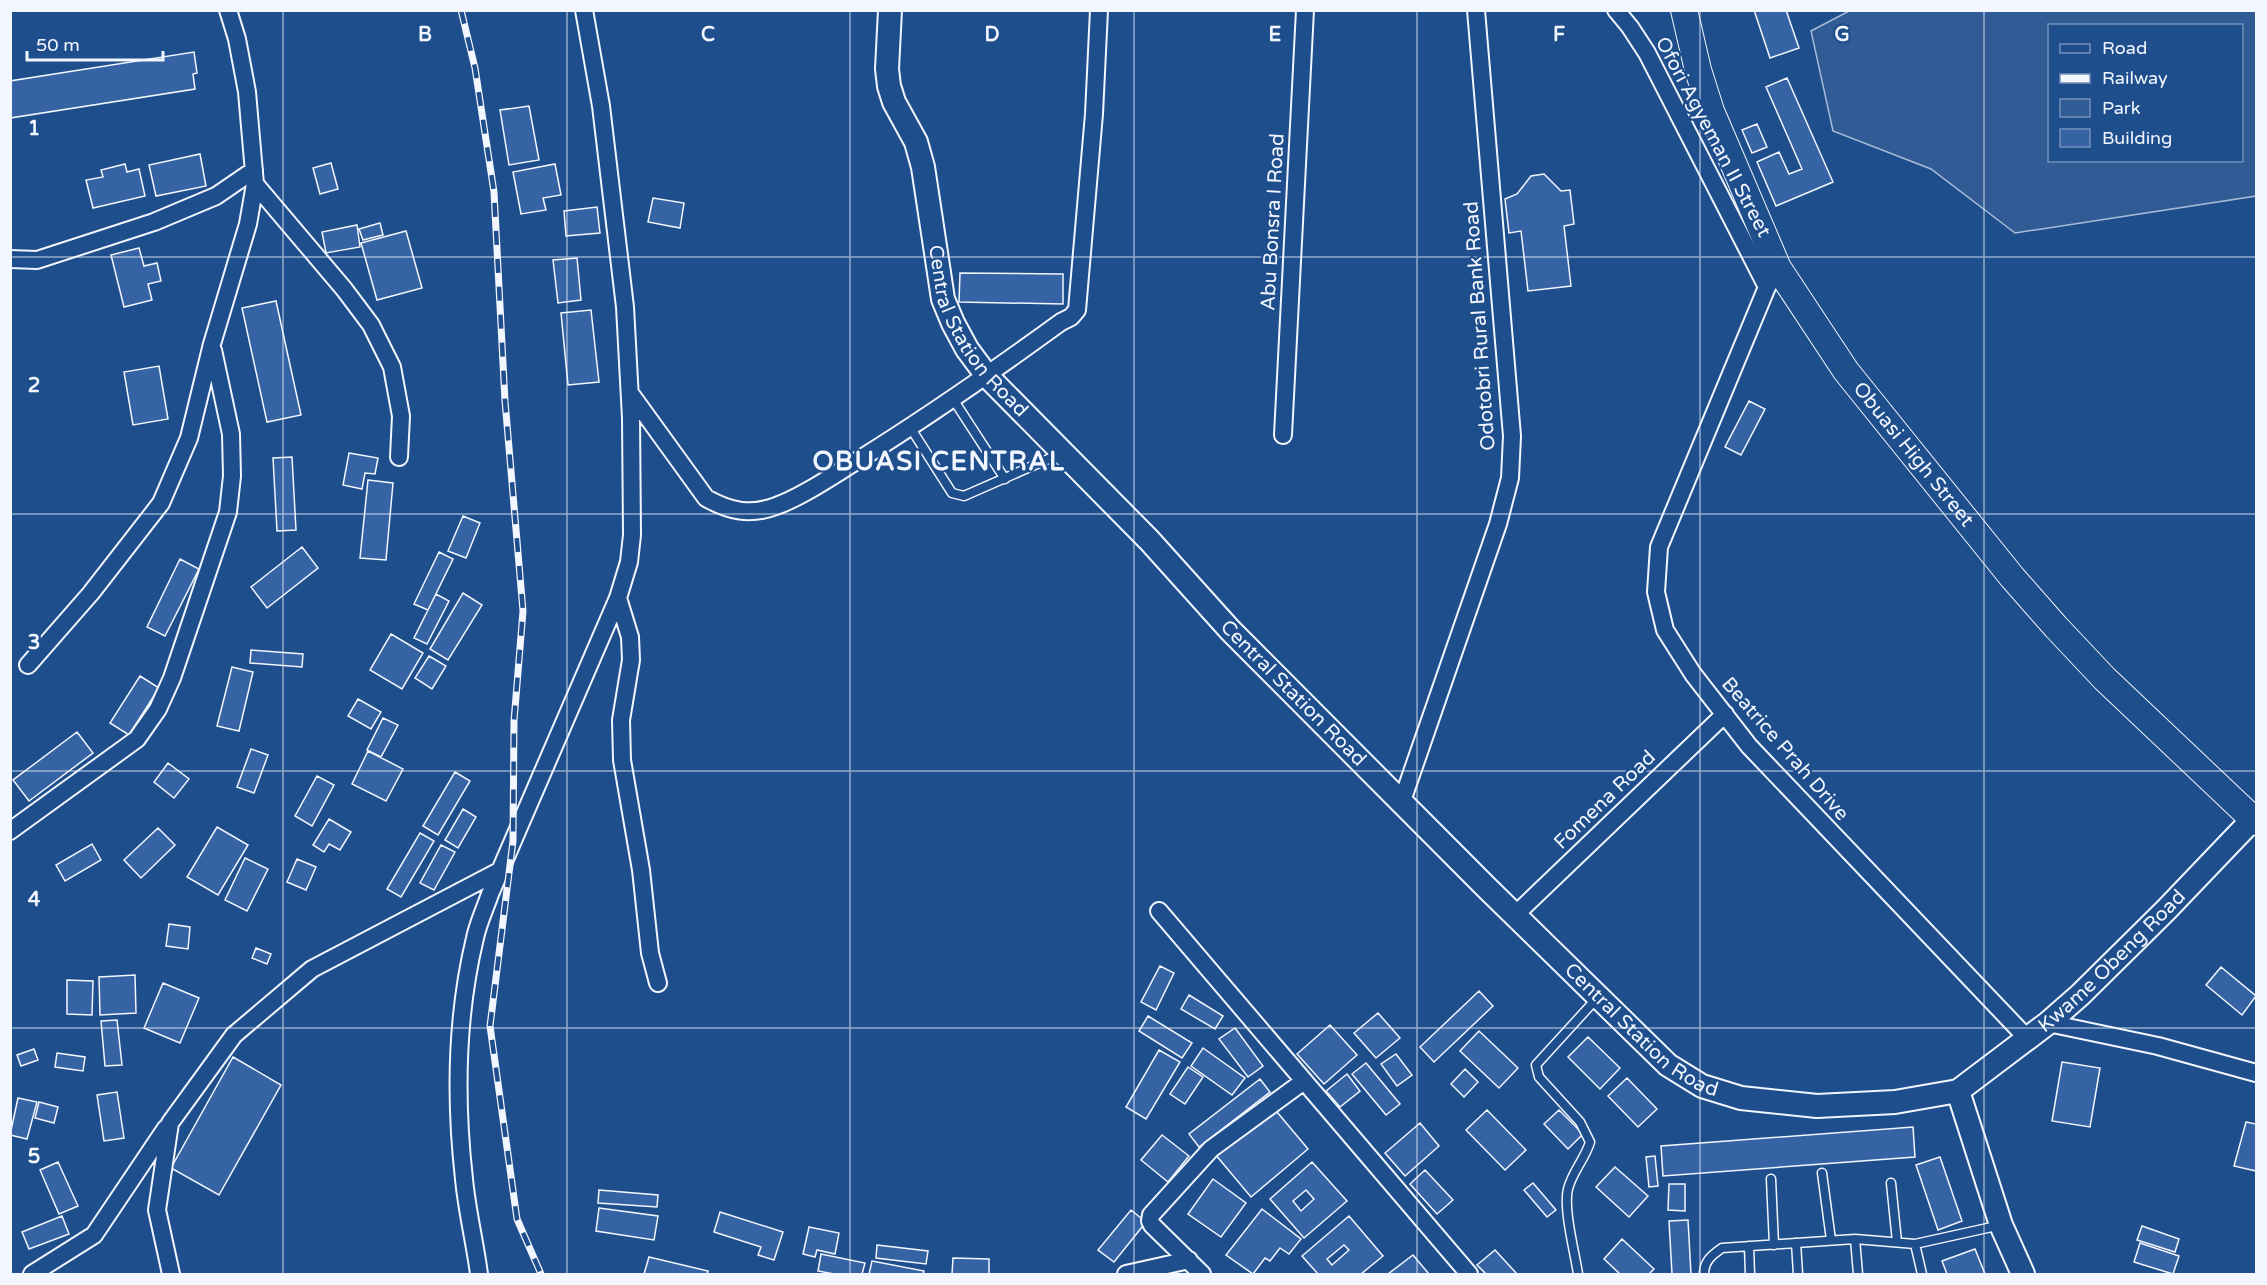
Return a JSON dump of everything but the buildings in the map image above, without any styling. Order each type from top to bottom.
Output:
[{"type":"main road","name":"Obuasi High Street","points":[[1684,10],[1698,70],[1711,111],[1773,277],[2012,577],[2105,679],[2255,821]]},
{"type":"street","points":[[28,665],[91,593],[161,503],[189,438],[212,344],[248,224],[254,177],[247,92],[237,39],[228,10]]},
{"type":"street","points":[[479,1275],[464,1182],[460,1138],[458,1048],[475,935],[618,598],[629,562],[632,535],[630,392],[625,307],[602,106],[584,10]]},
{"type":"street","name":"Central Station Road","points":[[891,10],[887,69],[889,86],[894,102],[916,142],[923,166],[944,299],[953,323],[967,349],[987,376],[1149,540],[1230,630],[1668,1065],[1702,1086],[1741,1098],[1817,1106],[1855,1106],[1895,1102],[1958,1091]]},
{"type":"street","points":[[630,392],[706,498],[725,508],[744,512],[775,507],[910,427],[987,376],[1060,322],[1071,317],[1077,310],[1094,114],[1099,10]]},
{"type":"street","name":"Abu Bonsra I Road","points":[[1283,435],[1305,10]]},
{"type":"street","name":"Odotobri Rural Bank Road","points":[[1402,801],[1475,594],[1510,478],[1512,436],[1476,10]]},
{"type":"street","name":"Ofori Agyeman II Street","points":[[1616,10],[1647,54],[1773,277]]},
{"type":"street","points":[[10,259],[36,260],[154,222],[254,177]]},
{"type":"street","points":[[254,177],[371,325],[392,367],[401,416],[399,457]]},
{"type":"street","name":"Beatrice Prah Drive","points":[[1773,277],[1659,547],[1656,592],[1665,630],[1693,674],[1758,754],[2027,1038]]},
{"type":"street","points":[[10,831],[137,740],[159,710],[228,512],[232,476],[231,434],[212,344]]},
{"type":"street","points":[[618,598],[630,637],[631,660],[621,720],[622,760],[641,870],[650,953],[658,983]]},
{"type":"street","name":"Fomena Road","points":[[1515,915],[1725,714]]},
{"type":"street","name":"Kwame Obeng Road","points":[[1958,1091],[2048,1023],[2080,994],[2255,821]]},
{"type":"street","points":[[32,1275],[94,1235],[170,1123],[234,1035],[312,969],[501,870]]},
{"type":"street","points":[[1160,911],[1469,1275]]},
{"type":"street","points":[[2048,1023],[2158,1046],[2256,1073]]},
{"type":"street","points":[[1202,1275],[1152,1226],[1151,1215],[1211,1149],[1304,1081]]},
{"type":"street","points":[[1958,1091],[2001,1225],[2023,1275]]},
{"type":"street","points":[[170,1123],[157,1210],[171,1275]]},
{"type":"street","points":[[1126,1275],[1189,1260]]},
{"type":"lane","points":[[953,399],[1005,478]]},
{"type":"lane","points":[[910,427],[952,493],[964,496],[1063,453]]},
{"type":"lane","points":[[1578,1275],[1566,1200],[1568,1188],[1590,1142],[1580,1122],[1539,1077],[1536,1065],[1599,997]]},
{"type":"lane","points":[[1822,1173],[1831,1240]]},
{"type":"lane","points":[[1772,1179],[1774,1245]]},
{"type":"lane","points":[[1892,1183],[1897,1242]]},
{"type":"lane","points":[[1704,1275],[1709,1257],[1722,1248],[1855,1239],[1915,1244],[2001,1225]]},
{"type":"lane","points":[[1855,1239],[1858,1275]]},
{"type":"lane","points":[[1796,1243],[1798,1275]]},
{"type":"lane","points":[[1915,1244],[1922,1275]]},
{"type":"lane","points":[[1749,1246],[1750,1275]]},
{"type":"green space","points":[[1851,10],[2256,11],[2256,196],[2015,233],[1931,169],[1833,131],[1811,31]]},
{"type":"railway","points":[[461,10],[475,68],[494,192],[505,401],[523,611],[514,721],[513,841],[490,1026],[517,1219],[541,1274]]},
{"type":"district","name":"OBUASI CENTRAL","points":[[939,461]]}]
